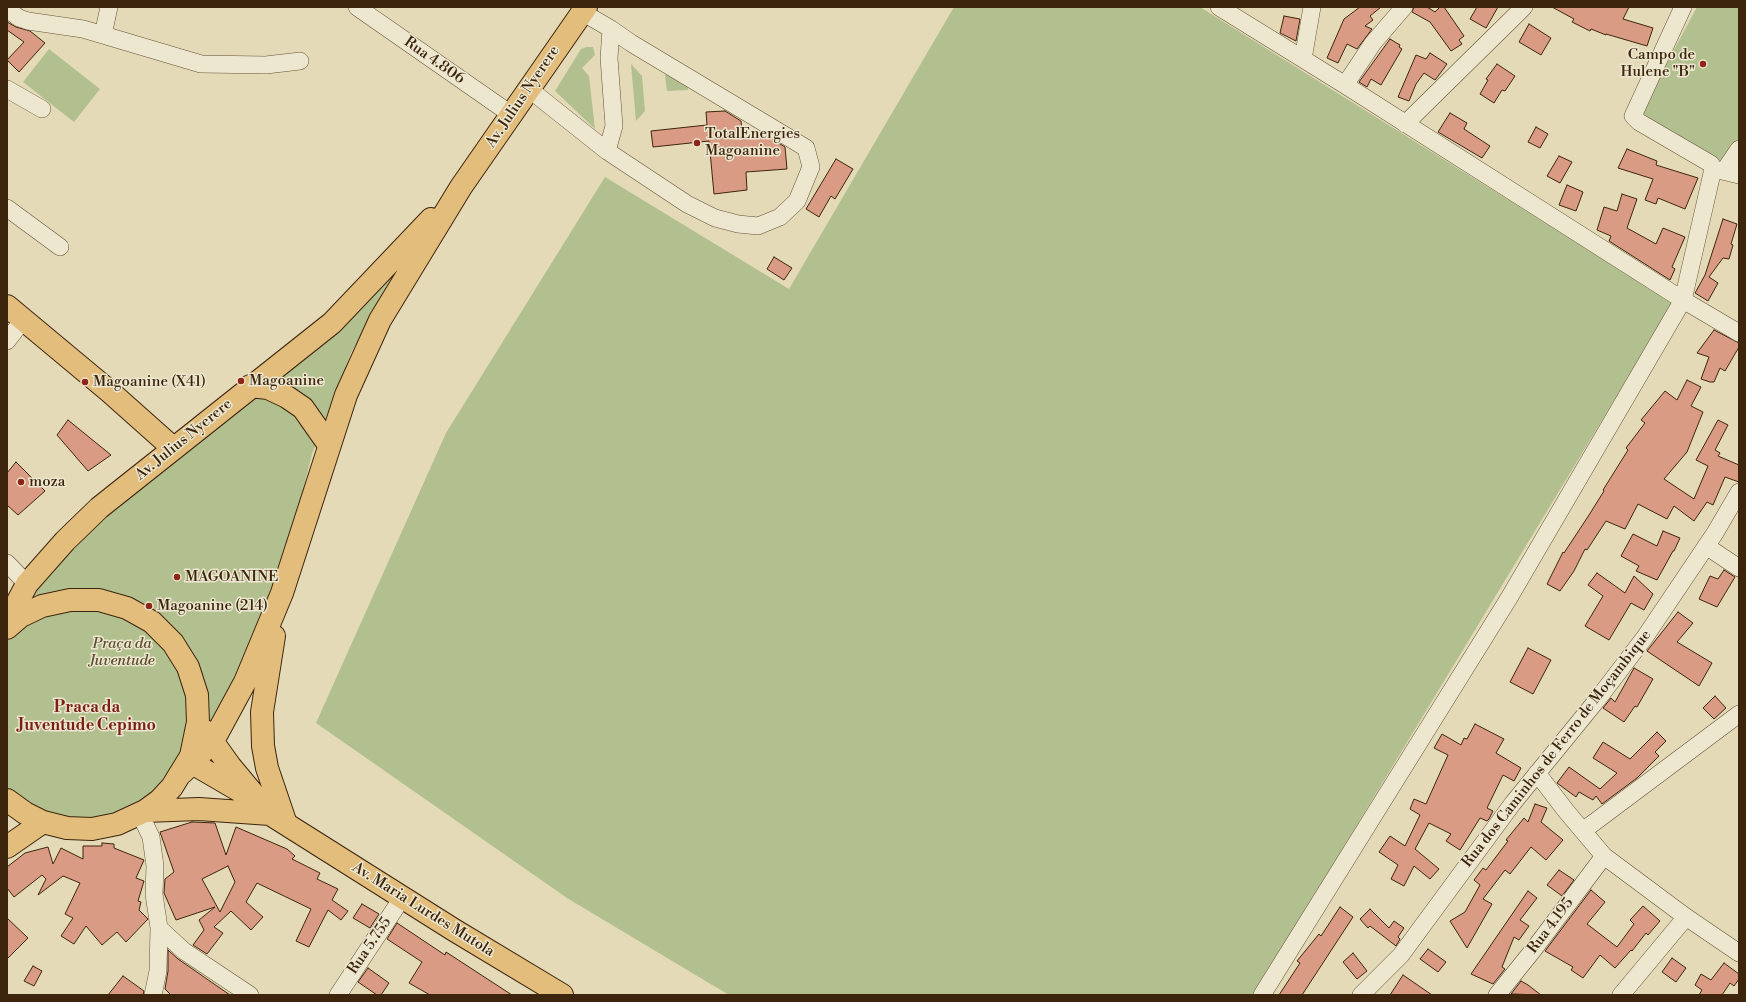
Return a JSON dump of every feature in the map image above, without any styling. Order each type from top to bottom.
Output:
[{"type":"main road","name":"Av. Julius Nyerere","points":[[187,767],[213,742],[245,682],[285,585],[346,395],[380,320],[398,287],[462,187],[584,10]]},
{"type":"main road","name":"Av. Julius Nyerere","points":[[7,622],[25,581],[64,541],[168,444],[250,386],[332,323],[462,187]]},
{"type":"main road","points":[[15,313],[109,391],[168,444]]},
{"type":"main road","points":[[250,386],[268,388],[287,397],[303,408],[329,445]]},
{"type":"main road","points":[[278,819],[263,746],[262,719],[267,672],[285,585]]},
{"type":"main road","points":[[7,628],[21,616],[42,606],[70,600],[99,600],[127,608],[152,622],[173,643],[188,667],[197,695],[198,722],[191,756],[187,767],[172,787],[160,800],[143,812],[117,824],[92,829],[67,828],[43,822],[8,804]]},
{"type":"main road","points":[[198,722],[230,766],[278,819]]},
{"type":"main road","points":[[187,767],[578,995]]},
{"type":"main road","points":[[143,812],[199,809],[278,819]]},
{"type":"main road","name":"Av. Maria Lurdes Mutola","points":[[278,819],[402,898],[562,995]]},
{"type":"main road","points":[[7,847],[43,822]]},
{"type":"street","points":[[103,35],[109,7]]},
{"type":"street","name":"Rua 4.806","points":[[357,7],[512,115]]},
{"type":"street","points":[[1219,7],[1683,300],[1739,333]]},
{"type":"street","points":[[1303,59],[1312,7]]},
{"type":"street","points":[[1344,85],[1373,43],[1404,7]]},
{"type":"street","points":[[1404,124],[1524,7]]},
{"type":"street","points":[[1683,7],[1633,116],[1638,122],[1725,172]]},
{"type":"street","points":[[7,9],[19,18],[28,21],[83,29],[201,64],[266,66],[300,61]]},
{"type":"street","points":[[529,89],[607,151],[687,204],[715,218],[738,224],[758,226],[780,217],[797,201],[811,167],[806,148],[630,43],[584,10]]},
{"type":"street","points":[[607,151],[614,126],[609,58],[610,29]]},
{"type":"street","points":[[7,89],[42,109]]},
{"type":"street","points":[[1262,995],[1509,598],[1683,300],[1725,172],[1739,149]]},
{"type":"street","points":[[7,208],[60,247]]},
{"type":"street","points":[[7,341],[15,313]]},
{"type":"street","name":"Rua dos Caminhos de Ferro de Moçambique","points":[[1361,995],[1402,955],[1537,773],[1645,637],[1706,546],[1739,492]]},
{"type":"street","points":[[1706,546],[1739,568]]},
{"type":"street","points":[[7,563],[25,581],[7,599]]},
{"type":"street","points":[[1584,830],[1739,714]]},
{"type":"street","points":[[1537,773],[1566,811],[1584,830],[1604,856],[1686,917],[1739,953]]},
{"type":"street","points":[[143,812],[151,837],[155,866],[154,894],[160,928],[158,971],[153,995]]},
{"type":"street","name":"Rua 4.195","points":[[1497,995],[1534,949],[1604,856]]},
{"type":"street","name":"Rua 5.755","points":[[338,995],[402,898]]},
{"type":"street","points":[[1621,995],[1686,917]]},
{"type":"street","points":[[160,928],[184,951],[250,995]]},
{"type":"green space","points":[[954,7],[1200,7],[1673,303],[1254,995],[729,995],[567,898],[316,723],[446,433],[605,177],[789,289]]},
{"type":"green space","name":"Campo de Hulene \"B\"","points":[[1697,7],[1739,7],[1739,141],[1725,168],[1636,121]]},
{"type":"green space","points":[[593,47],[595,55],[582,68],[589,76],[595,129],[555,91],[581,49]]},
{"type":"green space","points":[[49,49],[100,89],[74,122],[23,82]]},
{"type":"green space","points":[[631,64],[642,76],[645,111],[636,121]]},
{"type":"green space","points":[[670,74],[688,85],[688,90],[667,91],[665,75]]},
{"type":"green space","name":"Praça da Juventude","points":[[461,187],[370,319],[351,353],[312,454],[297,514],[255,641],[212,728],[160,800],[92,829],[7,800],[7,618],[46,562],[193,440]]},
{"type":"building","points":[[1360,7],[1381,7],[1370,16],[1373,20],[1365,26],[1372,29],[1357,49],[1347,44],[1338,63],[1327,58],[1344,19]]},
{"type":"building","points":[[1414,7],[1427,7],[1435,12],[1440,7],[1444,7],[1464,36],[1459,40],[1462,44],[1451,51],[1430,22],[1412,12]]},
{"type":"building","points":[[1477,7],[1498,7],[1486,28],[1470,19]]},
{"type":"building","points":[[1552,7],[1629,7],[1623,19],[1653,28],[1647,46],[1606,35],[1591,29],[1590,31],[1572,22],[1574,19]]},
{"type":"building","points":[[1284,16],[1300,19],[1296,41],[1280,33]]},
{"type":"building","points":[[7,22],[16,27],[30,31],[45,43],[19,72],[7,60],[24,42],[7,30]]},
{"type":"building","points":[[1529,24],[1551,38],[1541,55],[1519,42]]},
{"type":"building","points":[[1390,39],[1400,45],[1399,47],[1402,49],[1381,85],[1371,79],[1367,87],[1359,82]]},
{"type":"building","points":[[1430,53],[1447,64],[1435,80],[1424,73],[1416,84],[1409,101],[1398,97],[1416,55],[1426,59]]},
{"type":"building","points":[[1497,64],[1515,76],[1505,91],[1502,90],[1494,103],[1480,94],[1488,80],[1486,79]]},
{"type":"building","points":[[725,111],[741,121],[743,139],[769,137],[785,147],[787,169],[746,172],[747,190],[714,194],[709,141],[653,147],[651,131],[707,125],[706,112]]},
{"type":"building","points":[[1450,113],[1467,123],[1464,129],[1490,146],[1482,158],[1438,132]]},
{"type":"building","points":[[1536,127],[1548,134],[1540,148],[1528,142]]},
{"type":"building","points":[[1627,149],[1657,161],[1656,165],[1698,178],[1685,209],[1658,198],[1656,204],[1645,200],[1653,179],[1618,168]]},
{"type":"building","points":[[1559,156],[1572,162],[1560,183],[1547,176]]},
{"type":"building","points":[[836,159],[853,169],[835,199],[831,196],[819,217],[806,209]]},
{"type":"building","points":[[1567,185],[1583,192],[1576,211],[1559,205]]},
{"type":"building","points":[[1622,194],[1637,199],[1627,228],[1656,244],[1663,228],[1685,237],[1672,267],[1675,269],[1670,280],[1609,241],[1611,236],[1597,230],[1604,207],[1617,211]]},
{"type":"building","points":[[1723,219],[1737,224],[1731,244],[1733,245],[1729,259],[1723,258],[1709,277],[1718,283],[1708,301],[1695,293],[1705,275]]},
{"type":"building","points":[[774,257],[792,268],[784,280],[767,269]]},
{"type":"building","points":[[1714,330],[1739,343],[1739,347],[1725,371],[1720,368],[1714,382],[1710,382],[1701,379],[1709,357],[1697,353]]},
{"type":"building","points":[[1687,380],[1701,387],[1691,406],[1703,412],[1687,452],[1664,479],[1694,499],[1708,466],[1696,460],[1718,420],[1728,425],[1715,450],[1720,453],[1718,456],[1739,465],[1739,482],[1725,477],[1713,505],[1707,502],[1694,521],[1674,506],[1667,519],[1638,504],[1625,529],[1606,521],[1587,550],[1585,549],[1574,571],[1560,591],[1547,584],[1563,552],[1564,553],[1589,515],[1628,450],[1626,448],[1645,423],[1641,420],[1665,391],[1677,400]]},
{"type":"building","points":[[68,420],[111,455],[88,471],[57,435]]},
{"type":"building","name":"moza","points":[[16,462],[45,491],[18,515],[7,505],[7,473]]},
{"type":"building","points":[[1663,531],[1680,538],[1657,580],[1636,571],[1639,566],[1621,556],[1633,534],[1657,546]]},
{"type":"building","points":[[1724,570],[1735,577],[1717,607],[1699,599],[1710,576],[1718,579]]},
{"type":"building","points":[[1597,573],[1625,593],[1634,576],[1653,594],[1644,610],[1631,603],[1609,640],[1585,626],[1603,596],[1588,585]]},
{"type":"building","points":[[1678,612],[1693,623],[1677,642],[1712,663],[1699,686],[1647,651]]},
{"type":"building","points":[[1528,648],[1551,660],[1533,694],[1510,682]]},
{"type":"building","points":[[1634,668],[1653,679],[1637,707],[1635,706],[1624,722],[1603,708],[1611,698],[1615,702]]},
{"type":"building","points":[[1715,696],[1726,708],[1714,719],[1703,708]]},
{"type":"building","points":[[1475,724],[1504,739],[1496,753],[1521,768],[1514,781],[1503,775],[1487,808],[1493,811],[1489,819],[1487,821],[1480,818],[1460,850],[1446,841],[1451,834],[1429,823],[1415,849],[1439,869],[1430,879],[1414,866],[1404,886],[1391,879],[1398,865],[1379,852],[1390,836],[1405,846],[1420,815],[1410,809],[1414,799],[1426,804],[1448,755],[1434,748],[1442,734],[1461,745],[1464,738],[1467,739]]},
{"type":"building","points":[[1657,732],[1666,741],[1655,752],[1659,756],[1637,778],[1602,804],[1596,796],[1593,800],[1579,792],[1576,797],[1557,783],[1569,767],[1600,789],[1617,773],[1593,758],[1603,742],[1630,759]]},
{"type":"building","points":[[1535,804],[1547,808],[1541,822],[1563,840],[1546,860],[1531,847],[1510,874],[1505,870],[1483,899],[1492,904],[1467,948],[1450,921],[1465,912],[1480,885],[1474,880],[1483,868],[1486,870],[1508,841],[1506,840],[1524,818],[1528,822]]},
{"type":"building","points":[[192,822],[215,823],[226,855],[236,827],[287,849],[295,856],[292,859],[320,873],[317,879],[338,889],[332,900],[348,911],[341,920],[328,910],[309,947],[296,941],[311,909],[257,883],[246,902],[263,917],[251,930],[231,911],[214,927],[223,933],[207,954],[193,945],[204,930],[199,920],[215,907],[176,920],[164,893],[165,879],[174,872],[160,832]],"holes":[[[228,866],[235,882],[220,912],[202,879]]]},
{"type":"building","points":[[102,843],[114,844],[114,848],[144,860],[136,878],[144,881],[138,901],[141,902],[139,910],[148,919],[126,942],[117,932],[102,945],[86,926],[74,944],[61,936],[73,918],[65,914],[80,883],[63,876],[38,895],[46,879],[42,875],[14,897],[7,888],[7,867],[25,853],[48,847],[53,864],[61,848],[83,859],[83,846],[102,846]]},
{"type":"building","points":[[1559,870],[1574,880],[1562,896],[1547,885]]},
{"type":"building","points":[[1591,890],[1605,902],[1587,924],[1617,947],[1634,924],[1630,920],[1643,906],[1660,921],[1648,935],[1646,933],[1632,951],[1631,950],[1615,968],[1600,955],[1583,978],[1571,970],[1573,967],[1545,951]]},
{"type":"building","points":[[1528,891],[1537,898],[1520,920],[1529,926],[1519,940],[1514,937],[1502,967],[1505,969],[1493,984],[1471,974]]},
{"type":"building","points":[[362,904],[379,914],[370,928],[353,918]]},
{"type":"building","points":[[1340,907],[1353,917],[1302,995],[1279,995],[1300,963],[1297,961],[1319,934],[1321,936]]},
{"type":"building","points":[[1370,909],[1389,928],[1394,921],[1404,928],[1398,937],[1400,939],[1396,946],[1370,926],[1368,928],[1360,919]]},
{"type":"building","points":[[7,918],[28,938],[7,959]]},
{"type":"building","points":[[397,923],[445,955],[446,952],[512,995],[430,995],[409,983],[422,962],[387,939]]},
{"type":"building","points":[[1428,949],[1446,962],[1438,972],[1420,959]]},
{"type":"building","points":[[168,950],[178,959],[230,995],[171,995],[165,989],[168,971]]},
{"type":"building","points":[[1353,953],[1367,971],[1357,979],[1343,962]]},
{"type":"building","points":[[1672,958],[1686,968],[1676,982],[1662,972]]},
{"type":"building","points":[[1724,963],[1739,974],[1739,979],[1734,986],[1730,983],[1722,995],[1699,995],[1702,990],[1695,985],[1701,974],[1711,980]]},
{"type":"building","points":[[33,966],[42,971],[34,986],[24,981]]},
{"type":"building","points":[[368,968],[389,983],[381,995],[377,995],[358,982]]},
{"type":"building","points":[[1403,975],[1432,995],[1390,995]]},
{"type":"building","points":[[123,976],[144,991],[143,995],[108,995]]},
{"type":"building","points":[[1521,981],[1528,985],[1541,995],[1511,994]]},
{"type":"place","name":"Campo de Hulene \"B\"","points":[[1703,64]]},
{"type":"place","name":"TotalEnergies Magoanine","points":[[697,143]]},
{"type":"place","name":"Magoanine","points":[[241,381]]},
{"type":"place","name":"Magoanine (X41)","points":[[85,382]]},
{"type":"place","name":"moza","points":[[21,482]]},
{"type":"place","name":"MAGOANINE","points":[[177,577]]},
{"type":"place","name":"Magoanine (214)","points":[[149,606]]},
{"type":"district","name":"Praca da Juventude Cepimo","points":[[87,717]]}]
